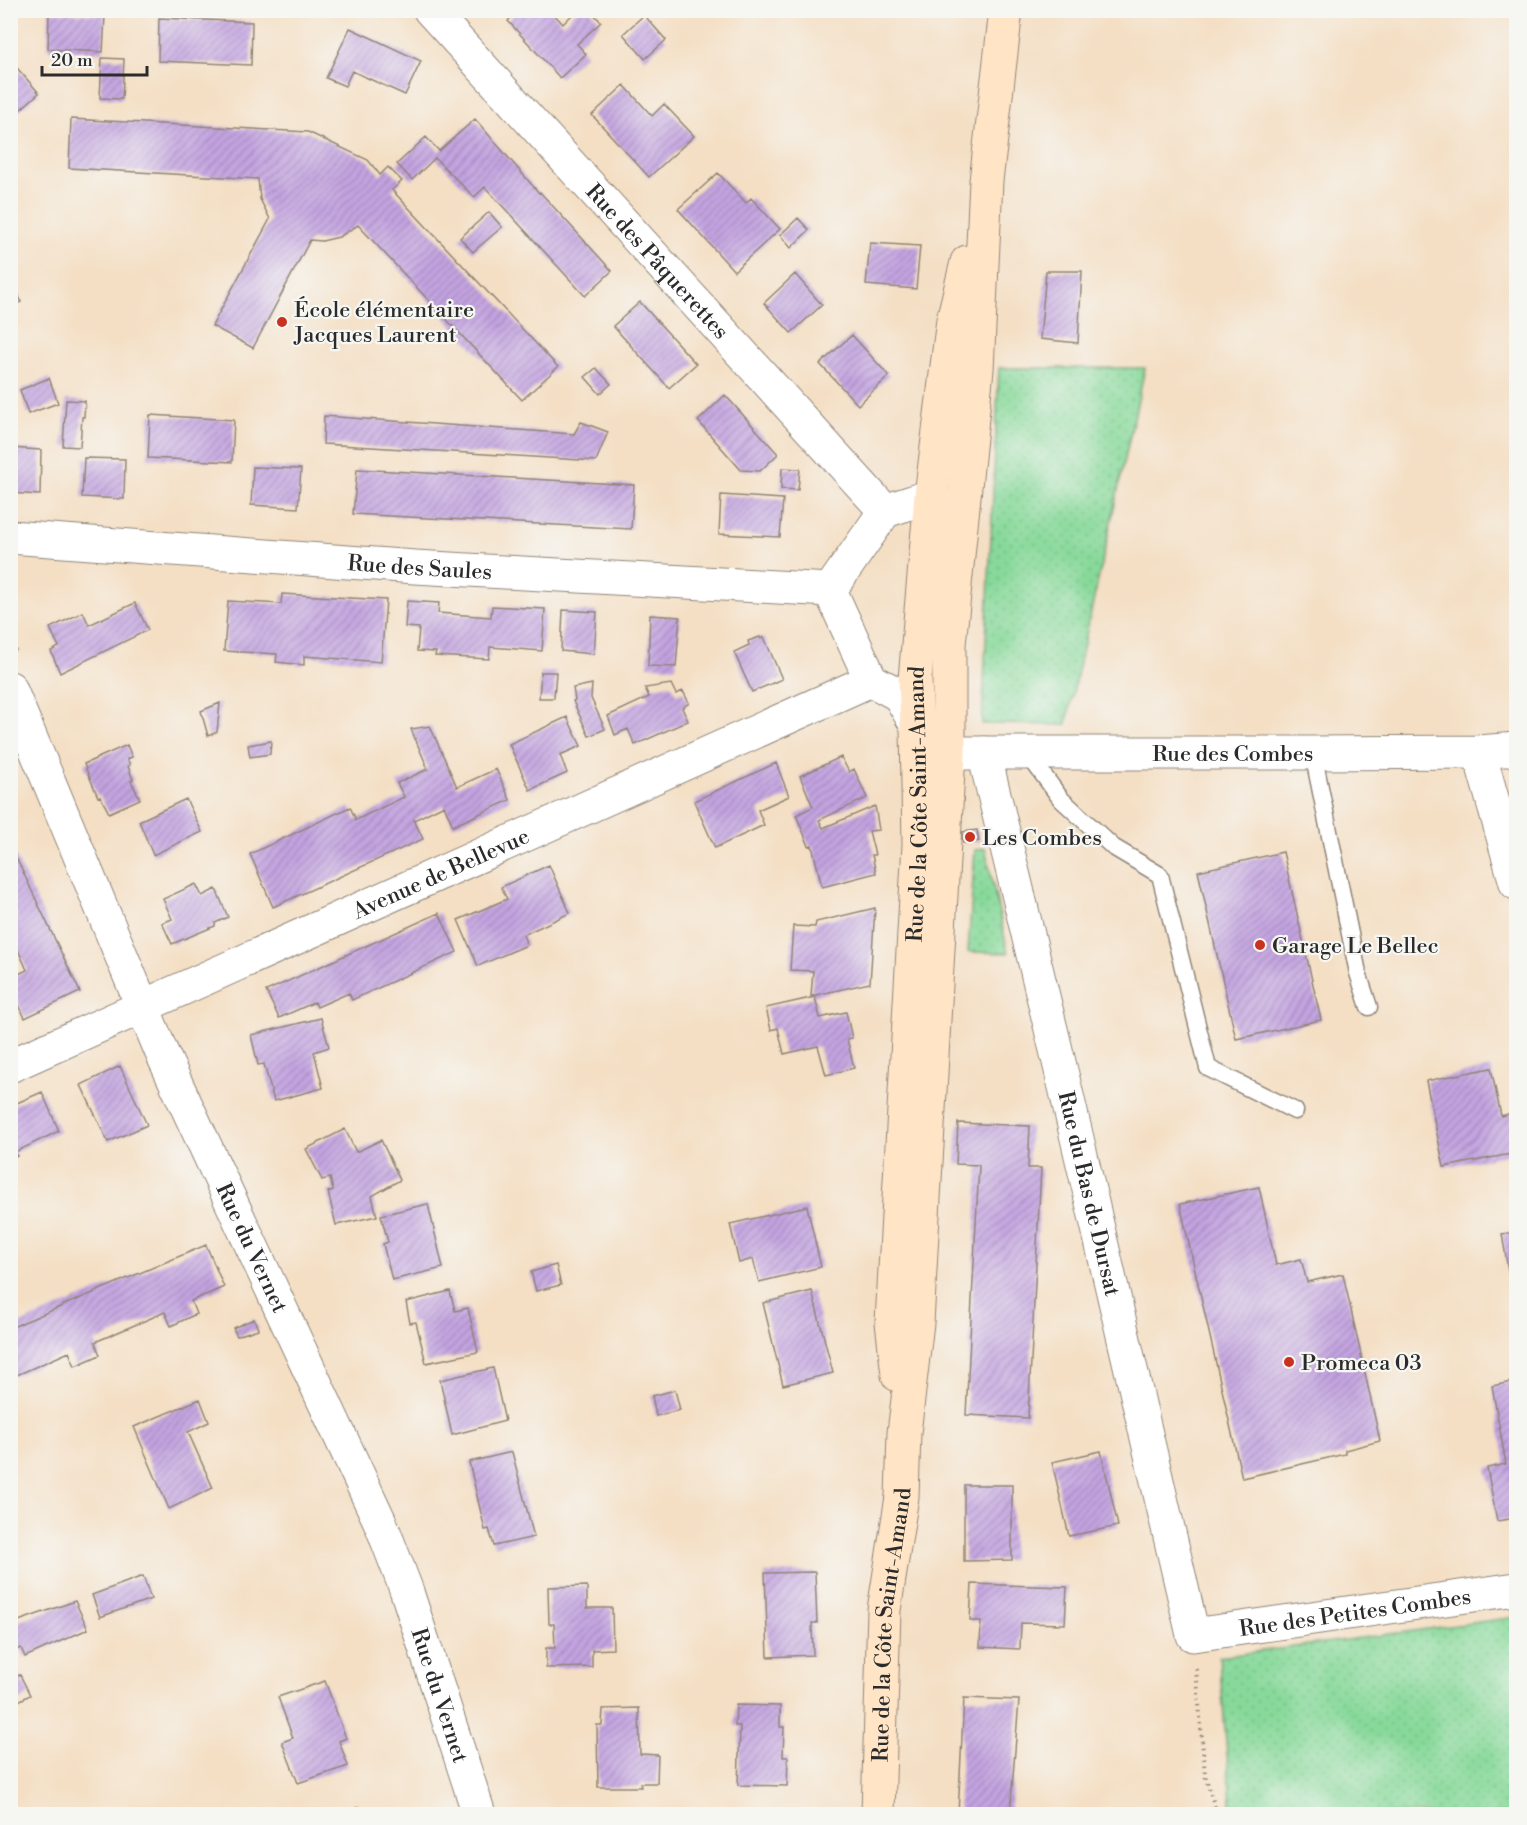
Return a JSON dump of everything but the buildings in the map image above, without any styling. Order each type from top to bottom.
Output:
[{"type":"main road","points":[[986,181],[1006,10]]},
{"type":"main road","name":"Rue de la Côte Saint-Amand","points":[[904,1432],[892,1322],[919,844],[917,726],[907,687],[953,320],[986,181]]},
{"type":"main road","name":"Rue de la Côte Saint-Amand","points":[[878,1815],[884,1610],[902,1497],[904,1432],[917,1323],[949,753],[949,644],[977,369],[986,181]]},
{"type":"street","name":"Rue des Pâquerettes","points":[[430,10],[885,511]]},
{"type":"street","points":[[931,496],[944,514],[938,565],[949,644],[907,687],[871,680],[830,590],[885,511],[931,496]]},
{"type":"street","name":"Rue des Saules","points":[[10,537],[404,566],[830,590]]},
{"type":"street","name":"Avenue de Bellevue","points":[[10,1066],[871,680]]},
{"type":"street","name":"Rue du Vernet","points":[[10,688],[142,1007],[232,1207],[381,1524],[405,1589],[479,1815]]},
{"type":"street","points":[[917,726],[949,753]]},
{"type":"street","name":"Rue des Combes","points":[[949,753],[1479,752],[1516,749]]},
{"type":"street","points":[[1479,752],[1516,883]]},
{"type":"street","name":"Rue du Bas de Dursat","points":[[984,753],[1065,1087],[1193,1635]]},
{"type":"street","name":"Rue des Petites Combes","points":[[1193,1635],[1516,1589]]},
{"type":"lane","points":[[1027,753],[1061,799],[1095,831],[1113,847],[1160,875],[1208,1068],[1295,1111]]},
{"type":"lane","points":[[1313,753],[1358,973],[1370,1007]]},
{"type":"path","points":[[1193,1635],[1205,1775],[1217,1815]]},
{"type":"green space","points":[[999,368],[1145,368],[1066,725],[982,724]]},
{"type":"green space","points":[[985,848],[1008,953],[968,952],[975,850]]},
{"type":"green space","points":[[1516,1617],[1516,1814],[1232,1814],[1219,1657]]},
{"type":"place","name":"École élémentaire Jacques Laurent","points":[[282,322]]},
{"type":"place","name":"Les Combes","points":[[970,837]]},
{"type":"place","name":"Garage Le Bellec","points":[[1260,945]]},
{"type":"place","name":"Promeca 03","points":[[1289,1362]]}]
